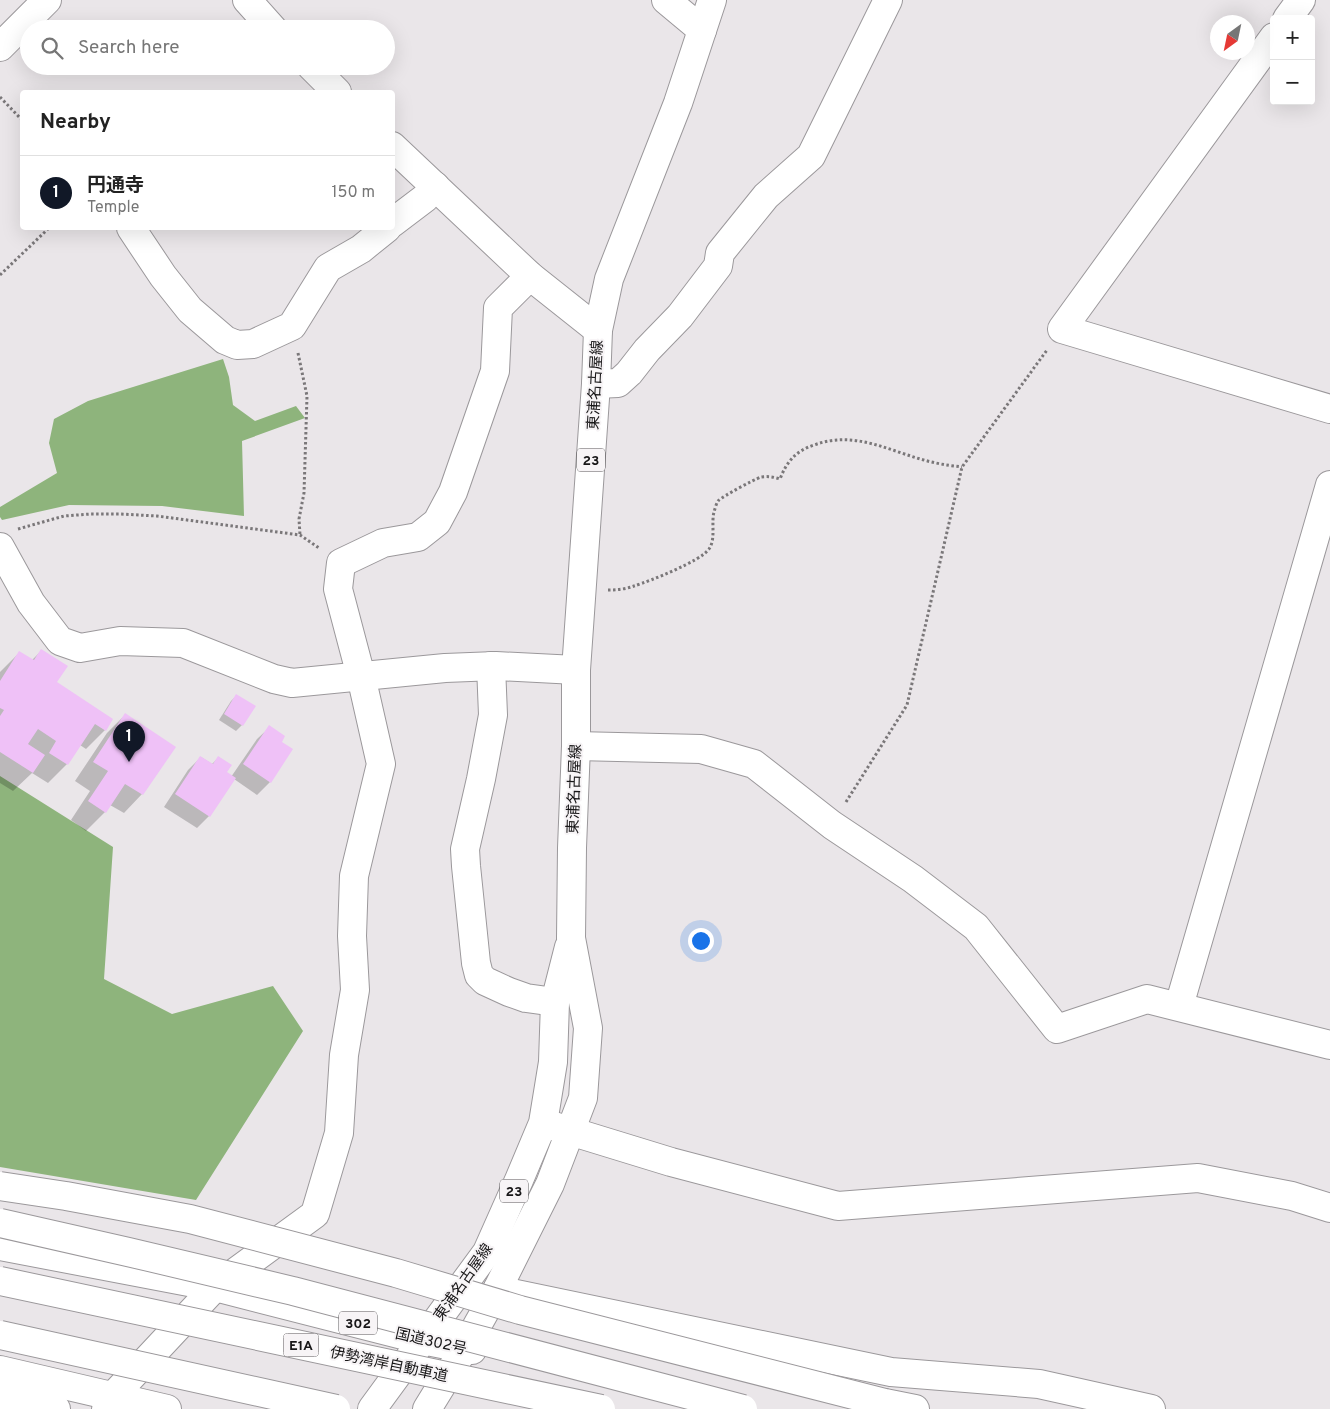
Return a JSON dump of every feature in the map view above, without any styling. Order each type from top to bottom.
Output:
[{"type":"main road","points":[[28,20],[48,0]]},
{"type":"main road","points":[[248,0],[265,20]]},
{"type":"main road","points":[[666,0],[702,30]]},
{"type":"main road","name":"東浦名古屋線","points":[[427,1409],[497,1290],[550,1184],[583,1098],[588,1028],[571,938],[572,848],[576,746],[576,670],[598,330],[609,279],[678,103],[712,0]]},
{"type":"main road","points":[[596,384],[618,383],[629,373],[647,350],[680,316],[718,266],[720,254],[766,196],[811,156],[888,0]]},
{"type":"main road","points":[[1290,15],[1301,0]]},
{"type":"main road","points":[[0,47],[20,27]]},
{"type":"main road","points":[[1270,43],[1062,329],[1330,409]]},
{"type":"main road","points":[[320,75],[336,90]]},
{"type":"main road","points":[[395,149],[530,276],[598,330]]},
{"type":"main road","points":[[395,221],[425,198],[435,186]]},
{"type":"main road","points":[[132,230],[163,276],[190,310],[225,340],[238,345],[253,344],[292,326],[328,268],[361,249],[385,230]]},
{"type":"main road","points":[[109,1403],[215,1287],[315,1214],[339,1133],[344,1055],[355,990],[352,936],[354,876],[381,764],[361,676],[338,589],[341,563],[383,544],[418,537],[437,522],[453,492],[495,372],[498,308],[530,276]]},
{"type":"main road","points":[[1179,1006],[1330,485]]},
{"type":"main road","points":[[5,539],[31,602],[60,642],[80,648],[120,641],[183,643],[274,679],[292,683],[445,668],[491,666],[576,670]]},
{"type":"main road","points":[[491,666],[493,715],[465,849],[476,963],[479,975],[485,981],[526,998],[555,1002]]},
{"type":"main road","points":[[576,746],[701,749],[754,764],[832,825],[913,879],[976,927],[1057,1029],[1147,1000],[1179,1006],[1330,1045]]},
{"type":"main road","name":"東浦名古屋線","points":[[372,1409],[487,1252],[520,1180],[543,1123],[553,1062],[555,1002],[571,938]]},
{"type":"main road","points":[[543,1123],[671,1162],[838,1206],[1198,1178],[1292,1196],[1330,1208]]},
{"type":"main road","points":[[0,1186],[190,1219],[396,1273],[520,1310],[884,1403],[915,1409]]},
{"type":"main road","points":[[0,1223],[293,1291],[743,1409]]},
{"type":"main road","name":"国道302号","points":[[0,1246],[215,1287],[422,1340],[714,1409]]},
{"type":"main road","name":"伊勢湾岸自動車道","points":[[0,1281],[601,1409]]},
{"type":"main road","points":[[497,1290],[891,1372],[1039,1384],[1151,1409]]},
{"type":"main road","points":[[0,1335],[336,1409]]},
{"type":"main road","points":[[0,1370],[109,1403],[167,1409]]},
{"type":"main road","points":[[0,1396],[56,1409]]},
{"type":"path","points":[[0,97],[20,118]]},
{"type":"path","points":[[0,275],[47,230]]},
{"type":"path","points":[[292,326],[307,396],[304,492],[299,519],[300,535]]},
{"type":"path","points":[[832,825],[907,705],[962,467],[1062,329]]},
{"type":"path","points":[[582,593],[624,589],[635,586],[704,555],[710,548],[712,540],[713,515],[718,502],[724,496],[761,478],[772,476],[780,478],[794,455],[805,448],[822,442],[840,439],[856,440],[935,463],[962,467]]},
{"type":"path","points":[[5,539],[64,516],[120,514],[157,516],[300,535],[341,563]]},
{"type":"green space","points":[[223,359],[229,377],[233,405],[255,421],[296,406],[305,418],[242,441],[244,516],[162,506],[69,505],[2,520],[0,517],[0,507],[57,473],[49,443],[54,419],[88,401]]},
{"type":"green space","points":[[0,776],[113,847],[104,979],[172,1014],[273,986],[303,1031],[196,1200],[0,1167]]},
{"type":"building","points":[[41,649],[68,666],[57,682],[113,719],[106,731],[95,724],[68,765],[49,753],[56,741],[38,729],[28,744],[45,755],[33,773],[0,752],[0,716],[4,710],[0,708],[0,681],[19,651],[34,660]]},
{"type":"building","points":[[236,694],[256,706],[243,726],[224,714]]},
{"type":"building","points":[[125,713],[176,747],[143,795],[125,784],[106,813],[88,801],[108,771],[93,762]]},
{"type":"building","points":[[269,725],[285,736],[282,742],[293,749],[271,783],[243,764]]},
{"type":"building","points":[[200,756],[213,764],[218,756],[232,765],[227,772],[236,778],[210,817],[175,794]]},
{"type":"place","name":"円通寺","points":[[129,762]]}]
